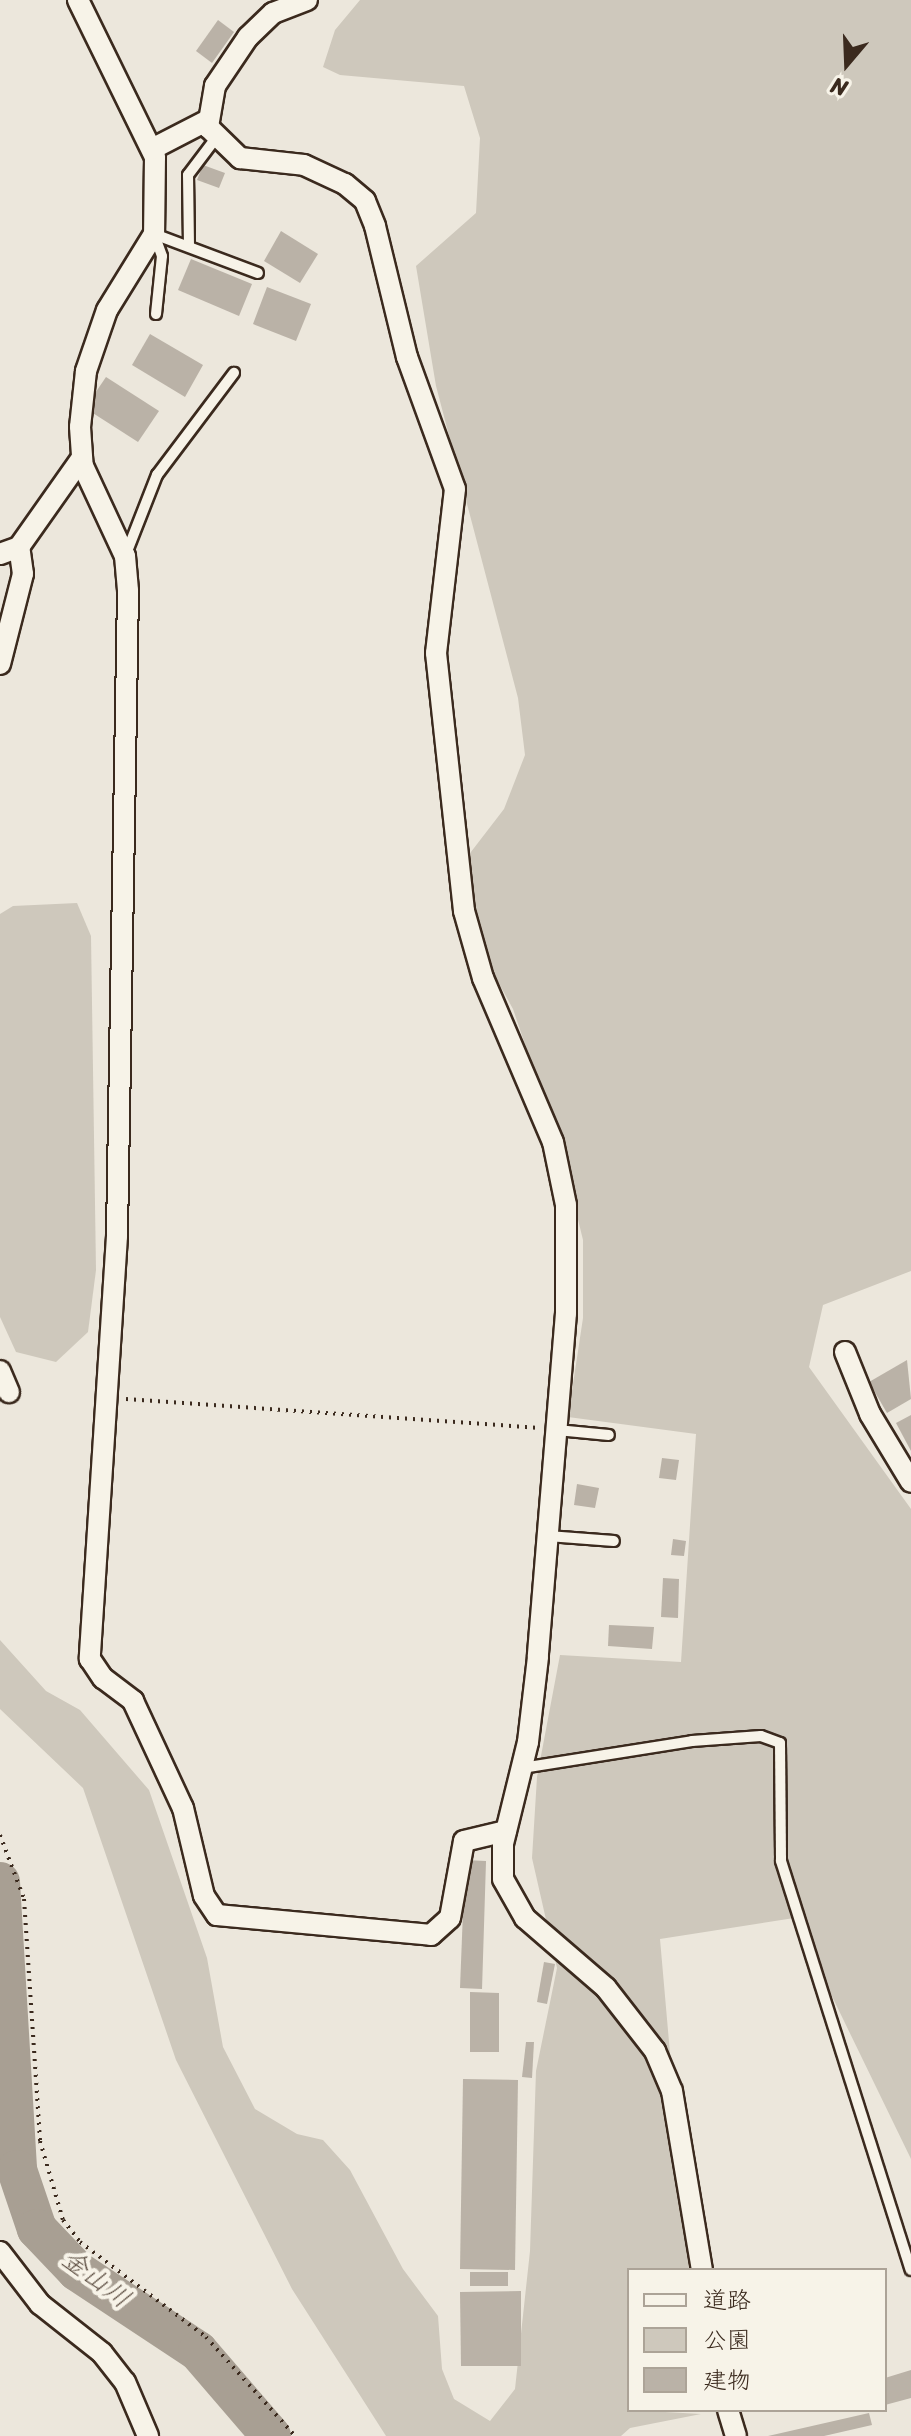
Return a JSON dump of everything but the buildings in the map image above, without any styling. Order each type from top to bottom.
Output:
[{"type":"street","points":[[78,0],[152,149],[154,234],[107,310],[86,371],[81,459],[125,556],[117,1236],[90,1659],[103,1678],[133,1701],[183,1808],[209,1907],[233,1920],[431,1935],[450,1918],[464,1841],[506,1831]]},
{"type":"street","points":[[307,0],[273,13],[248,37],[215,86],[212,129],[240,158],[304,165],[365,201],[407,357],[450,463],[454,515],[440,587],[436,653],[448,798],[470,944],[553,1142],[561,1177],[568,1255],[548,1536],[522,1768],[501,1865],[515,1906],[606,1988],[655,2051],[672,2091],[702,2268]]},
{"type":"street","points":[[152,149],[212,129]]},
{"type":"street","points":[[0,664],[23,574],[10,550],[81,459]]},
{"type":"street","points":[[845,1352],[870,1414],[911,1482]]},
{"type":"street","points":[[0,1371],[9,1392]]},
{"type":"street","points":[[0,2252],[40,2304],[102,2353],[125,2382],[148,2436]]},
{"type":"street","points":[[729,2412],[736,2436]]},
{"type":"lane","points":[[189,246],[188,175],[212,129]]},
{"type":"lane","points":[[154,234],[258,273]]},
{"type":"lane","points":[[154,234],[162,256],[156,314]]},
{"type":"lane","points":[[125,556],[157,475],[234,373]]},
{"type":"lane","points":[[557,1430],[609,1435]]},
{"type":"lane","points":[[548,1536],[614,1541]]},
{"type":"lane","points":[[522,1768],[692,1741],[761,1736],[780,1743],[781,1861],[911,2270]]},
{"type":"path","points":[[108,1398],[557,1430]]},
{"type":"path","points":[[0,1835],[24,1899],[40,2141],[63,2220],[80,2242],[206,2337],[295,2436]]},
{"type":"green space","points":[[360,0],[911,0],[911,1271],[823,1305],[809,1367],[911,1509],[911,2159],[794,1918],[660,1939],[689,2268],[627,2268],[627,2412],[701,2414],[630,2428],[621,2436],[386,2436],[292,2289],[176,2060],[83,1788],[0,1709],[0,1640],[46,1691],[80,1710],[149,1790],[207,1958],[223,2047],[255,2109],[297,2134],[323,2140],[350,2170],[403,2269],[438,2316],[442,2369],[454,2399],[490,2421],[515,2389],[530,2251],[536,2071],[557,1968],[532,1858],[537,1777],[560,1655],[681,1662],[696,1434],[568,1417],[583,1318],[583,1240],[561,1150],[513,1009],[485,958],[473,904],[454,874],[504,809],[525,755],[518,698],[436,386],[416,266],[476,213],[480,138],[464,86],[340,75],[323,67],[335,30]]},
{"type":"green space","points":[[77,903],[91,936],[96,1270],[88,1332],[56,1362],[16,1352],[0,1317],[0,914],[13,906]]},
{"type":"waterway","name":"金山川","points":[[0,1882],[17,2170],[37,2229],[77,2271],[198,2351],[271,2436]]}]
